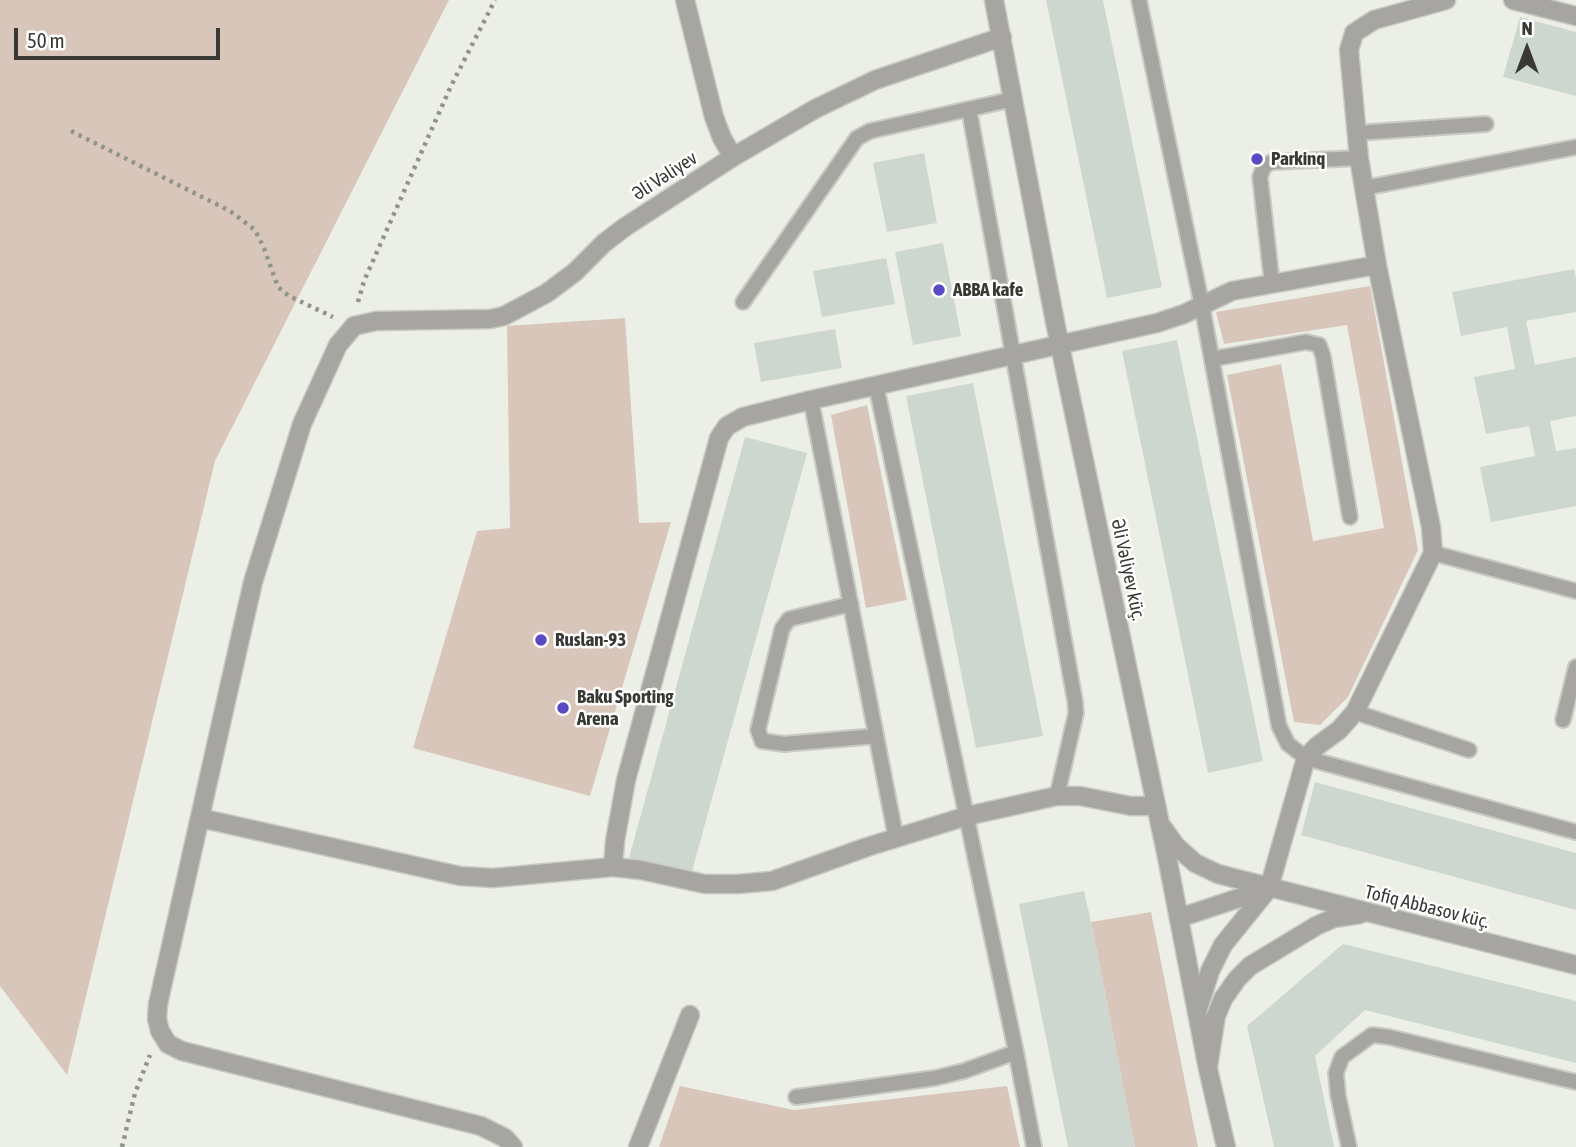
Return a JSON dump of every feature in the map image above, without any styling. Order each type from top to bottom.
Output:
[{"type":"street","points":[[685,0],[715,117],[733,157]]},
{"type":"street","name":"Əli Vəliyev küç.","points":[[994,0],[1060,344],[1226,1147]]},
{"type":"street","points":[[1197,1012],[1210,971],[1223,945],[1269,888],[1306,758],[1339,730],[1355,712],[1433,553],[1431,527],[1377,265],[1364,188],[1349,51],[1354,33],[1374,20],[1446,0]]},
{"type":"street","points":[[1513,0],[1576,16]]},
{"type":"street","name":"Əli Vəliyev","points":[[354,326],[376,321],[504,316],[547,293],[625,227],[733,157],[815,109],[875,80],[1002,37]]},
{"type":"street","points":[[612,867],[626,780],[719,438],[727,426],[743,417],[811,400],[1157,323],[1232,291],[1377,265]]},
{"type":"street","points":[[354,326],[338,345],[302,424],[253,582],[158,1004],[157,1019],[168,1044],[183,1051],[481,1126],[505,1138],[513,1147]]},
{"type":"street","points":[[200,818],[460,876],[494,878],[612,867],[641,870],[705,884],[738,884],[772,881],[967,816],[1057,796],[1080,796],[1157,814]]},
{"type":"street","name":"Tofiq Abbasov küç.","points":[[1157,814],[1176,846],[1195,863],[1218,874],[1576,965]]},
{"type":"street","points":[[1179,918],[1269,888]]},
{"type":"street","points":[[1208,1069],[1216,1016],[1223,999],[1250,965],[1316,926],[1334,918],[1366,913]]},
{"type":"street","points":[[638,1147],[690,1015]]},
{"type":"lane","points":[[1139,0],[1202,306],[1279,726],[1288,744],[1306,758],[1576,832]]},
{"type":"lane","points":[[743,302],[857,138],[870,131],[1014,99]]},
{"type":"lane","points":[[969,109],[1076,701],[1076,713],[1057,796]]},
{"type":"lane","points":[[1356,132],[1486,124]]},
{"type":"lane","points":[[1364,188],[1576,148]]},
{"type":"lane","points":[[1272,283],[1260,177],[1264,166],[1272,162],[1359,158]]},
{"type":"lane","points":[[1212,359],[1306,342],[1319,345],[1324,356],[1350,517]]},
{"type":"lane","points":[[876,385],[1034,1147]]},
{"type":"lane","points":[[811,400],[896,838]]},
{"type":"lane","points":[[1433,553],[1576,591]]},
{"type":"lane","points":[[851,604],[789,619],[782,629],[758,730],[762,741],[784,744],[876,736]]},
{"type":"lane","points":[[1563,720],[1576,667]]},
{"type":"lane","points":[[1355,712],[1469,750]]},
{"type":"lane","points":[[1349,1147],[1336,1073],[1342,1057],[1372,1035],[1576,1082]]},
{"type":"lane","points":[[796,1097],[935,1078],[964,1071],[1016,1052]]},
{"type":"path","points":[[71,131],[230,211],[255,230],[278,287],[289,296],[354,326],[363,281],[452,86],[495,0]]},
{"type":"path","points":[[122,1147],[135,1093],[160,1031]]},
{"type":"shaded area","points":[[0,0],[449,0],[215,461],[67,1075],[0,986]]},
{"type":"shaded area","points":[[1370,286],[1418,550],[1348,697],[1320,725],[1294,722],[1227,375],[1281,364],[1313,541],[1384,528],[1347,325],[1224,344],[1216,312]]},
{"type":"shaded area","name":"Ruslan-93","points":[[625,318],[639,523],[671,522],[590,796],[413,748],[477,531],[510,528],[507,326]]},
{"type":"shaded area","points":[[867,405],[907,600],[866,608],[831,415]]},
{"type":"shaded area","points":[[1151,912],[1198,1147],[1135,1147],[1091,922]]},
{"type":"shaded area","points":[[680,1086],[794,1110],[1007,1086],[1020,1147],[659,1147]]},
{"type":"building","points":[[1046,0],[1103,0],[1162,287],[1107,298]]},
{"type":"building","points":[[1520,17],[1576,32],[1576,96],[1503,77]]},
{"type":"building","points":[[924,153],[937,223],[887,232],[873,163]]},
{"type":"building","points":[[943,243],[961,336],[913,345],[895,252]]},
{"type":"building","points":[[886,258],[895,304],[822,317],[813,271]]},
{"type":"building","points":[[1574,269],[1576,312],[1526,321],[1535,365],[1576,357],[1576,416],[1550,421],[1556,451],[1576,448],[1576,506],[1491,522],[1480,467],[1535,456],[1529,426],[1486,434],[1474,377],[1515,369],[1507,327],[1461,336],[1452,292]]},
{"type":"building","points":[[835,329],[842,368],[761,382],[754,343]]},
{"type":"building","points":[[1177,340],[1263,761],[1208,773],[1122,351]]},
{"type":"building","points":[[973,383],[1043,736],[976,748],[906,396]]},
{"type":"building","points":[[745,437],[807,453],[691,875],[629,858]]},
{"type":"building","points":[[1315,782],[1576,853],[1576,910],[1301,835]]},
{"type":"building","points":[[1084,891],[1135,1147],[1068,1147],[1019,904]]},
{"type":"building","points":[[1343,944],[1576,1001],[1576,1063],[1365,1010],[1315,1056],[1334,1147],[1274,1147],[1247,1026]]},
{"type":"place","name":"Parkinq","points":[[1257,159]]},
{"type":"place","name":"ABBA kafe","points":[[939,290]]},
{"type":"place","name":"Ruslan-93","points":[[541,640]]},
{"type":"place","name":"Baku Sporting Arena","points":[[563,708]]}]
